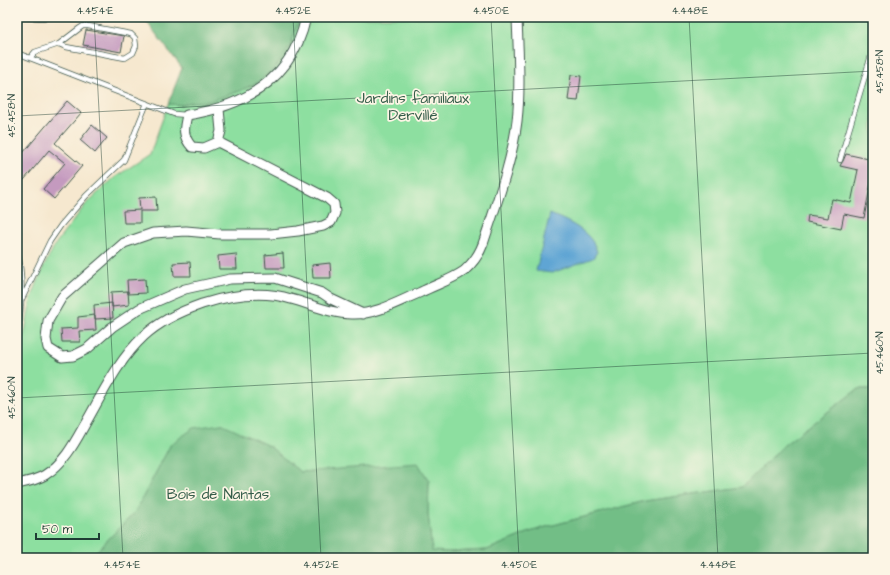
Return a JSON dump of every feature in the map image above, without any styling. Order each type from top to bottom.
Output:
[{"type":"street","points":[[218,142],[204,148],[192,147],[186,140],[184,128],[187,115],[219,109],[264,86],[287,63],[296,48],[306,17]]},
{"type":"street","points":[[17,484],[31,482],[46,475],[58,464],[69,451],[118,367],[131,351],[144,336],[155,327],[183,311],[220,299],[257,294],[290,298],[342,314],[363,314],[379,310],[451,278],[463,271],[479,254],[486,237],[515,138],[518,120],[519,88],[517,17]]},
{"type":"street","points":[[218,142],[221,131],[219,109]]},
{"type":"street","points":[[218,142],[327,198],[334,204],[335,213],[331,222],[323,226],[271,234],[220,234],[186,231],[153,232],[124,243],[62,297],[48,321],[46,339],[48,348],[62,356],[73,356],[87,349],[112,327],[139,308],[185,289],[230,279],[275,278],[322,293],[331,299],[363,314]]},
{"type":"lane","points":[[28,17],[49,17]]},
{"type":"lane","points":[[30,58],[35,52],[59,44],[83,26],[131,34],[135,38],[136,46],[131,55],[122,58],[66,47],[59,44]]},
{"type":"lane","points":[[840,160],[873,49]]},
{"type":"lane","points":[[17,53],[174,114],[187,115]]},
{"type":"lane","points":[[22,299],[47,247],[61,225],[86,196],[124,160],[147,103]]},
{"type":"lane","points":[[17,249],[22,299],[17,336]]},
{"type":"green space","points":[[143,17],[300,17],[290,47],[277,66],[260,81],[240,91],[207,102],[191,102],[181,105],[168,104],[182,68]]},
{"type":"green space","name":"Jardins familiaux Dervillé","points":[[300,17],[873,17],[873,389],[858,389],[784,445],[742,487],[645,501],[546,527],[487,550],[432,552],[428,514],[429,481],[418,464],[300,472],[269,446],[171,444],[135,512],[90,558],[17,558],[17,357],[25,331],[31,299],[43,268],[56,243],[86,204],[114,178],[150,154],[168,104],[181,105],[191,102],[207,102],[240,91],[260,81],[277,66],[290,47]]},
{"type":"green space","name":"Bois de Nantas","points":[[858,389],[873,389],[873,558],[90,558],[135,512],[171,444],[194,428],[221,424],[269,446],[300,472],[418,463],[429,481],[428,514],[432,551],[451,552],[487,550],[546,527],[645,501],[742,487],[784,445]]},
{"type":"water","points":[[550,214],[578,228],[590,238],[597,252],[593,258],[552,273],[536,271]]},
{"type":"building","points":[[86,30],[124,36],[121,52],[83,45]]},
{"type":"building","points":[[571,75],[581,76],[578,101],[568,100]]},
{"type":"building","points":[[67,101],[81,113],[55,143],[82,166],[54,199],[43,189],[65,163],[49,150],[24,180],[17,175],[17,160]]},
{"type":"building","points":[[92,125],[107,138],[95,153],[80,140]]},
{"type":"building","points":[[846,154],[873,160],[873,172],[864,218],[844,214],[841,229],[807,222],[808,215],[828,218],[832,199],[851,203],[858,170],[840,166]]},
{"type":"building","points":[[156,197],[157,211],[140,211],[140,223],[124,223],[123,211],[140,210],[139,198]]},
{"type":"building","points":[[283,253],[284,268],[266,268],[265,255]]},
{"type":"building","points":[[236,254],[237,269],[219,269],[218,256]]},
{"type":"building","points":[[190,262],[191,276],[174,276],[173,263]]},
{"type":"building","points":[[330,263],[331,278],[313,278],[312,265]]},
{"type":"building","points":[[145,279],[146,293],[128,294],[127,280]]},
{"type":"building","points":[[128,291],[129,305],[112,307],[111,292]]},
{"type":"building","points":[[112,303],[113,318],[95,319],[94,305]]},
{"type":"building","points":[[95,315],[96,330],[79,331],[80,342],[62,342],[61,329],[78,328],[78,317]]}]
